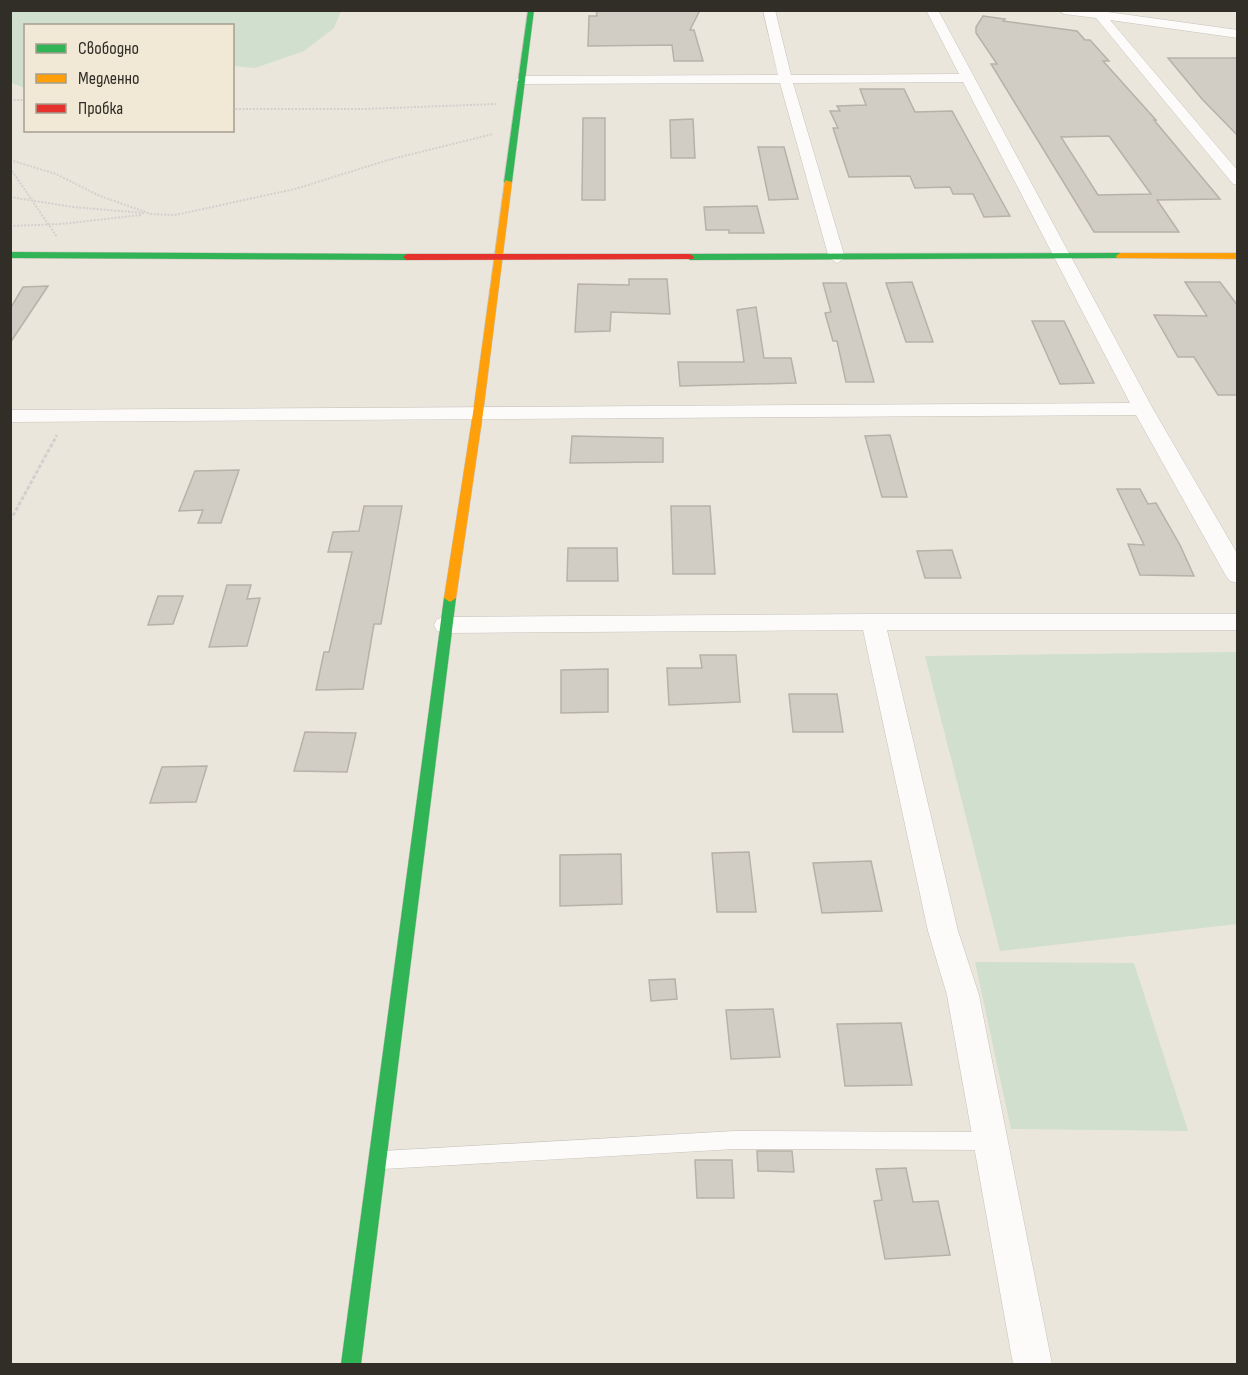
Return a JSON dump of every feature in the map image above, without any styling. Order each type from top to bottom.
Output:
[{"type":"street","points":[[351,1365],[446,625],[478,413],[531,10]]},
{"type":"street","points":[[769,10],[785,79],[837,258]]},
{"type":"street","points":[[932,10],[1143,409],[1238,576]]},
{"type":"street","points":[[1064,10],[1238,34]]},
{"type":"street","points":[[1100,15],[1238,182]]},
{"type":"street","points":[[522,80],[968,78]]},
{"type":"street","points":[[10,255],[498,258],[1238,256]]},
{"type":"street","points":[[10,416],[1143,409]]},
{"type":"street","points":[[873,622],[943,931],[963,994],[1033,1365]]},
{"type":"street","points":[[446,625],[1238,622]]},
{"type":"lane","points":[[378,1160],[735,1140],[990,1141]]},
{"type":"path","points":[[234,109],[364,109],[519,102]]},
{"type":"path","points":[[10,197],[175,215],[295,189],[426,149],[516,129]]},
{"type":"path","points":[[10,160],[56,174],[100,196],[151,214]]},
{"type":"path","points":[[10,168],[68,254]]},
{"type":"path","points":[[10,226],[151,214]]},
{"type":"path","points":[[10,521],[67,416]]},
{"type":"green space","points":[[11,10],[341,10],[334,28],[304,51],[255,68],[234,66],[234,24],[24,24],[24,88],[11,83]]},
{"type":"green space","points":[[1237,652],[1237,924],[1000,951],[925,656]]},
{"type":"green space","points":[[975,962],[1134,963],[1188,1131],[1011,1129]]},
{"type":"building","points":[[596,10],[700,10],[690,30],[694,30],[703,61],[674,61],[672,45],[588,46],[589,16],[597,16]]},
{"type":"building","points":[[983,16],[1077,31],[1085,40],[1090,40],[1109,61],[1103,61],[1156,120],[1154,120],[1220,199],[1157,200],[1179,232],[1094,232],[991,64],[997,64],[976,33],[976,27]],"holes":[[[1109,136],[1151,194],[1098,195],[1061,137]]]},
{"type":"building","points":[[1168,58],[1238,58],[1238,136],[1202,99]]},
{"type":"building","points":[[860,89],[904,89],[915,112],[952,111],[1010,216],[984,217],[973,194],[953,194],[950,187],[915,188],[910,176],[849,177],[833,128],[838,128],[830,111],[840,111],[837,106],[866,105]]},
{"type":"building","points":[[583,118],[605,118],[605,200],[582,200]]},
{"type":"building","points":[[693,119],[695,158],[671,158],[670,120]]},
{"type":"building","points":[[758,147],[784,147],[798,199],[769,200]]},
{"type":"building","points":[[757,206],[764,233],[729,233],[729,230],[706,230],[704,207]]},
{"type":"building","points":[[629,279],[667,279],[670,314],[611,312],[610,331],[575,332],[578,284],[629,285]]},
{"type":"building","points":[[912,282],[933,342],[906,342],[886,283]]},
{"type":"building","points":[[1185,282],[1220,282],[1238,306],[1238,395],[1218,395],[1194,357],[1178,357],[1154,315],[1207,316]]},
{"type":"building","points":[[823,283],[846,283],[874,382],[846,382],[837,341],[833,341],[825,313],[831,312]]},
{"type":"building","points":[[48,286],[10,343],[10,309],[23,287]]},
{"type":"building","points":[[756,307],[764,358],[791,358],[796,383],[680,386],[678,362],[744,362],[737,310]]},
{"type":"building","points":[[1032,321],[1064,321],[1094,383],[1060,384]]},
{"type":"building","points":[[890,435],[907,497],[882,497],[865,436]]},
{"type":"building","points":[[572,436],[663,438],[663,462],[570,463]]},
{"type":"building","points":[[239,470],[221,523],[198,523],[203,510],[179,511],[195,471]]},
{"type":"building","points":[[1117,489],[1140,489],[1148,504],[1156,503],[1180,545],[1194,576],[1140,575],[1128,544],[1144,545]]},
{"type":"building","points":[[364,506],[402,506],[381,624],[374,624],[363,689],[316,690],[324,652],[329,652],[352,552],[328,552],[333,532],[359,531]]},
{"type":"building","points":[[671,506],[710,506],[715,574],[673,574]]},
{"type":"building","points":[[568,548],[617,548],[618,581],[567,581]]},
{"type":"building","points":[[952,550],[961,578],[925,578],[917,551]]},
{"type":"building","points":[[227,585],[251,585],[247,599],[260,598],[247,646],[209,647]]},
{"type":"building","points":[[158,596],[183,596],[173,624],[148,625]]},
{"type":"building","points":[[700,655],[736,655],[740,702],[669,705],[667,668],[702,668]]},
{"type":"building","points":[[608,669],[608,712],[561,713],[561,670]]},
{"type":"building","points":[[789,694],[837,694],[843,732],[793,732]]},
{"type":"building","points":[[305,732],[356,733],[347,772],[294,771]]},
{"type":"building","points":[[207,766],[196,802],[150,803],[162,767]]},
{"type":"building","points":[[749,852],[756,912],[717,912],[712,853]]},
{"type":"building","points":[[621,854],[622,904],[560,906],[560,855]]},
{"type":"building","points":[[871,861],[882,911],[822,913],[813,863]]},
{"type":"building","points":[[675,979],[677,999],[651,1001],[649,980]]},
{"type":"building","points":[[773,1009],[780,1057],[731,1059],[726,1010]]},
{"type":"building","points":[[901,1023],[912,1085],[845,1086],[837,1024]]},
{"type":"building","points":[[757,1151],[792,1151],[794,1172],[758,1171]]},
{"type":"building","points":[[695,1160],[732,1160],[734,1198],[697,1198]]},
{"type":"building","points":[[906,1168],[913,1202],[938,1201],[950,1255],[885,1259],[874,1201],[882,1200],[876,1169]]},
{"type":"traffic: fast","points":[[508,182],[531,10]]},
{"type":"traffic: fast","points":[[10,255],[407,257]]},
{"type":"traffic: fast","points":[[690,257],[1120,256]]},
{"type":"traffic: fast","points":[[351,1364],[450,598]]},
{"type":"traffic: slow","points":[[450,598],[478,413],[508,182]]},
{"type":"traffic: slow","points":[[1120,256],[1238,256]]},
{"type":"traffic: jam","points":[[407,257],[690,257]]}]
